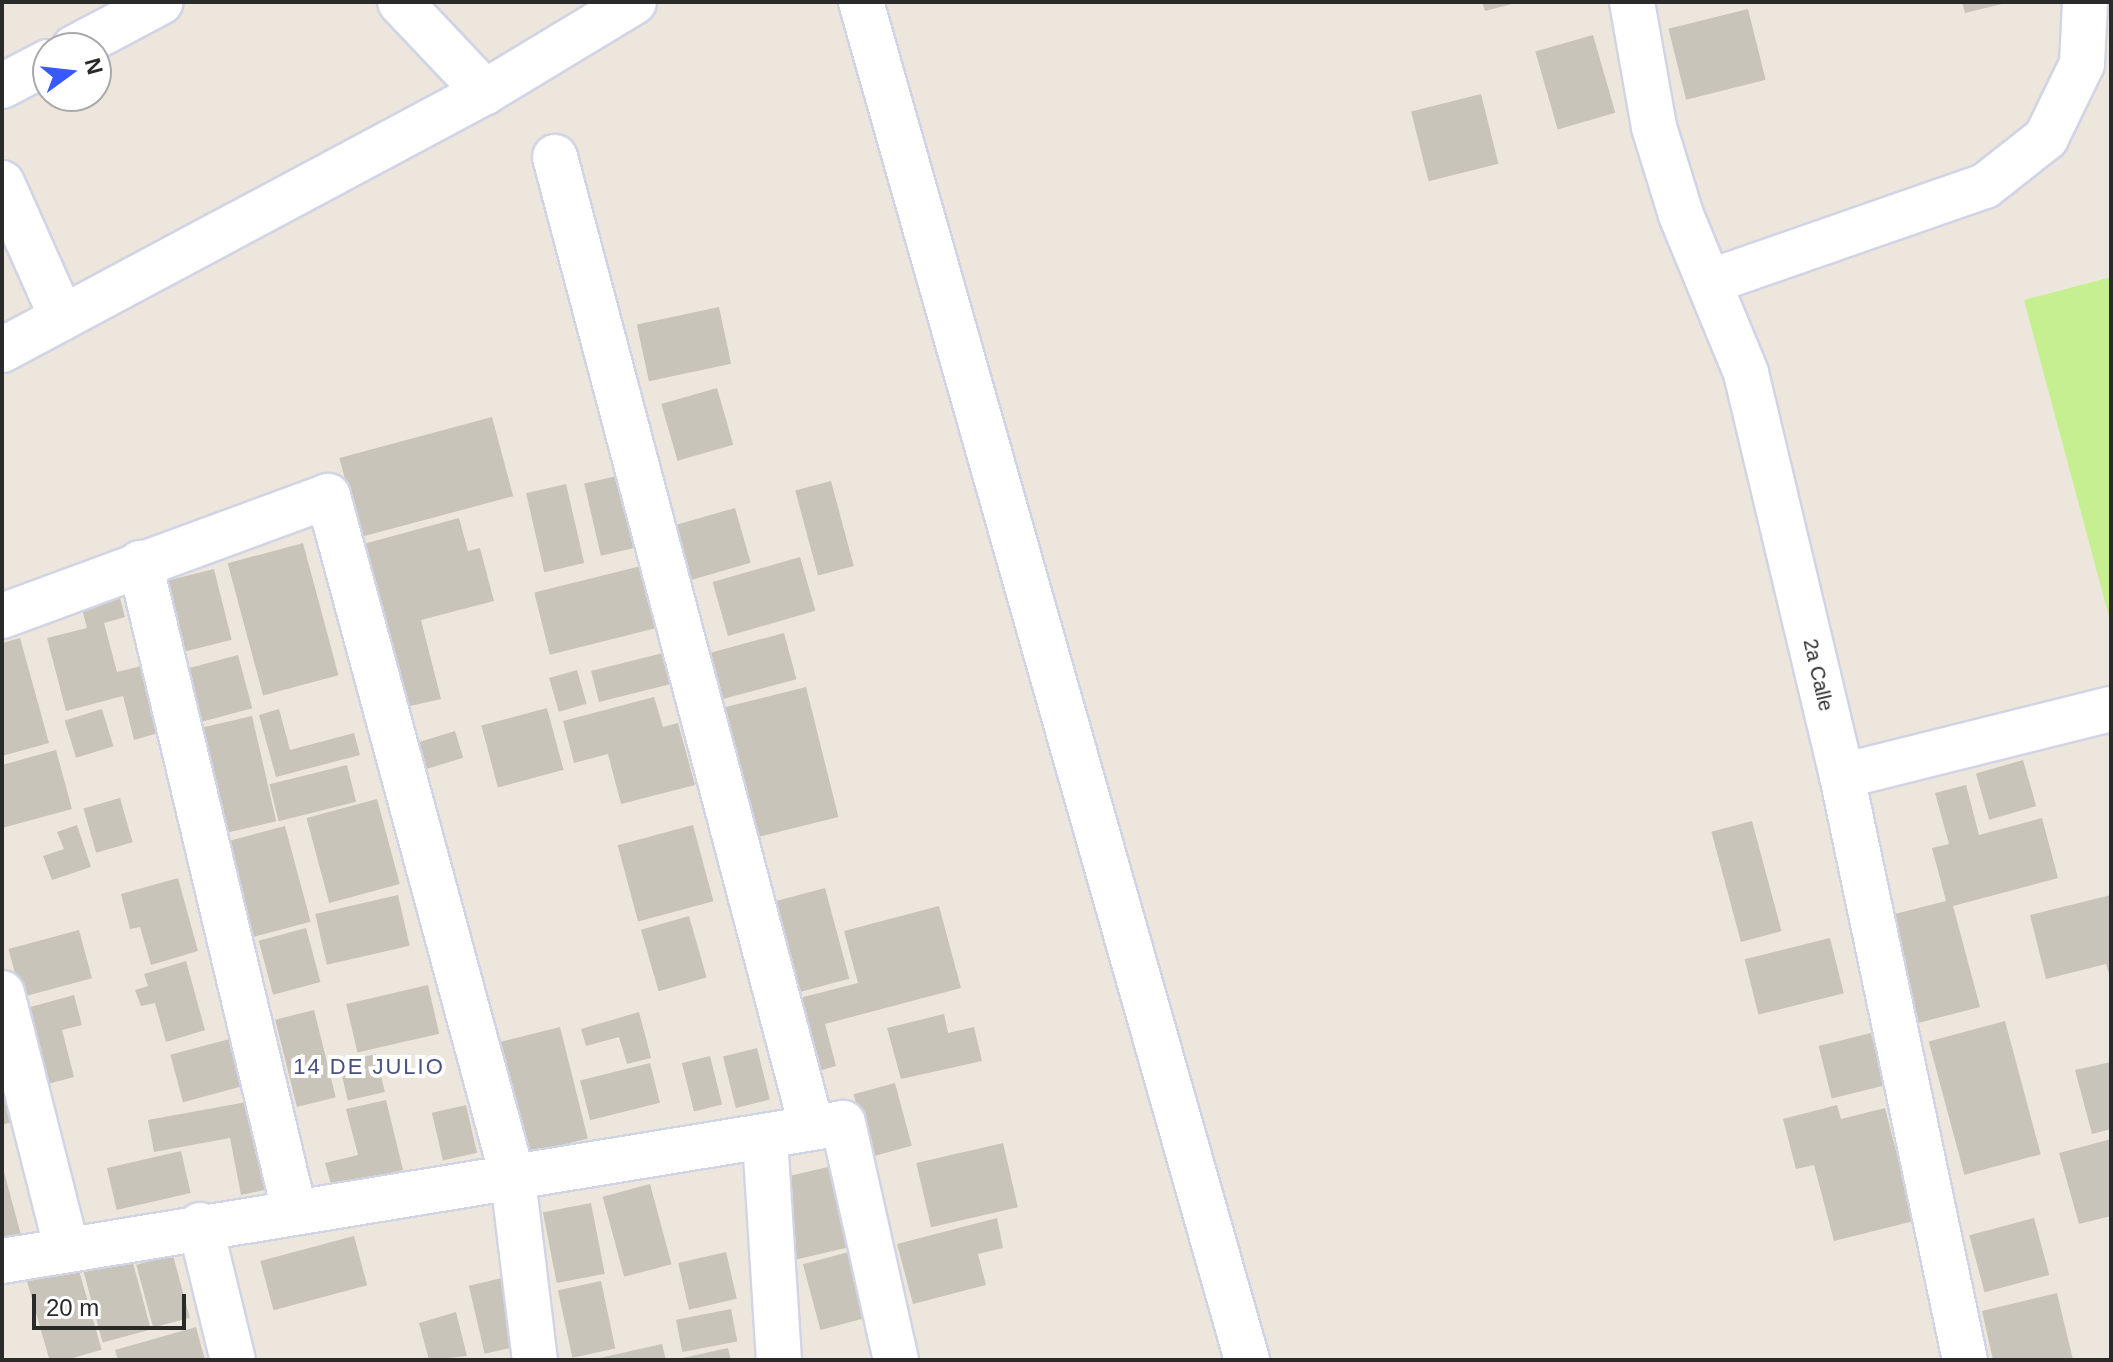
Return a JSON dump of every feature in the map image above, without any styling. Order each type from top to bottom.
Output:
[{"type":"street","points":[[88,32],[102,15],[161,2]]},
{"type":"street","points":[[400,2],[485,92]]},
{"type":"street","points":[[2,350],[485,92],[634,2]]},
{"type":"street","points":[[861,2],[1247,1360]]},
{"type":"street","name":"2a Calle","points":[[1632,2],[1654,127],[1709,282],[1746,373],[1842,776],[1965,1360]]},
{"type":"street","points":[[1709,282],[1985,186],[2046,138],[2082,64],[2085,2]]},
{"type":"street","points":[[2,86],[32,70]]},
{"type":"street","points":[[555,157],[812,1128]]},
{"type":"street","points":[[2,183],[62,318]]},
{"type":"street","points":[[2,616],[328,496],[513,1179],[535,1360]]},
{"type":"street","points":[[140,563],[294,1210]]},
{"type":"street","points":[[1842,776],[2111,709]]},
{"type":"street","points":[[2,993],[66,1246]]},
{"type":"street","points":[[2,1261],[66,1246],[513,1179],[843,1123],[896,1360]]},
{"type":"street","points":[[765,1138],[779,1360]]},
{"type":"street","points":[[200,1225],[233,1360]]},
{"type":"green space","points":[[2111,277],[2111,624],[2024,300]]},
{"type":"building","points":[[1482,2],[1516,2],[1516,3],[1485,11]]},
{"type":"building","points":[[1962,2],[2006,2],[2006,3],[1965,13]]},
{"type":"building","points":[[1748,9],[1766,80],[1686,100],[1668,29]]},
{"type":"building","points":[[1593,35],[1615,113],[1558,129],[1535,52]]},
{"type":"building","points":[[1481,94],[1498,164],[1429,181],[1411,111]]},
{"type":"building","points":[[719,307],[731,364],[649,381],[637,324]]},
{"type":"building","points":[[717,388],[733,445],[678,461],[661,404]]},
{"type":"building","points":[[492,417],[513,496],[361,537],[339,458]]},
{"type":"building","points":[[630,473],[647,545],[601,556],[584,484]]},
{"type":"building","points":[[831,481],[854,566],[818,576],[795,491]]},
{"type":"building","points":[[566,484],[584,563],[544,572],[526,493]]},
{"type":"building","points":[[735,508],[751,563],[691,580],[675,525]]},
{"type":"building","points":[[459,518],[468,551],[480,548],[494,601],[421,620],[441,699],[401,708],[360,545]]},
{"type":"building","points":[[303,543],[338,675],[263,696],[228,563]]},
{"type":"building","points":[[800,557],[815,611],[728,636],[713,582]]},
{"type":"building","points":[[641,566],[656,628],[550,655],[534,593]]},
{"type":"building","points":[[214,569],[232,640],[178,653],[161,582]]},
{"type":"building","points":[[117,587],[125,617],[104,623],[117,672],[141,666],[158,733],[134,740],[123,696],[66,711],[47,638],[87,628],[79,597]]},
{"type":"building","points":[[784,633],[796,679],[720,700],[708,653]]},
{"type":"building","points":[[20,638],[49,743],[2,756],[2,643]]},
{"type":"building","points":[[663,653],[671,684],[599,702],[591,671]]},
{"type":"building","points":[[238,655],[252,708],[192,724],[178,671]]},
{"type":"building","points":[[577,670],[587,704],[559,712],[549,678]]},
{"type":"building","points":[[806,687],[838,817],[753,838],[721,708]]},
{"type":"building","points":[[654,697],[663,727],[678,723],[695,785],[621,804],[608,754],[574,763],[563,721]]},
{"type":"building","points":[[547,708],[564,770],[498,787],[481,726]]},
{"type":"building","points":[[102,709],[113,746],[76,758],[65,720]]},
{"type":"building","points":[[279,709],[290,750],[354,733],[360,755],[276,777],[259,715]]},
{"type":"building","points":[[252,716],[276,821],[225,833],[200,728]]},
{"type":"building","points":[[455,731],[463,758],[419,771],[411,744]]},
{"type":"building","points":[[56,750],[72,809],[2,828],[2,765]]},
{"type":"building","points":[[2023,760],[2036,806],[1989,820],[1976,774]]},
{"type":"building","points":[[347,765],[356,802],[279,821],[269,784]]},
{"type":"building","points":[[1966,785],[1979,835],[2042,818],[2058,878],[1953,906],[1980,1007],[1914,1024],[1887,916],[1946,901],[1932,848],[1949,844],[1935,793]]},
{"type":"building","points":[[120,798],[133,842],[96,853],[83,808]]},
{"type":"building","points":[[377,799],[400,884],[329,903],[306,818]]},
{"type":"building","points":[[1752,821],[1782,931],[1741,942],[1711,832]]},
{"type":"building","points":[[77,825],[91,867],[52,880],[43,856],[64,849],[57,832]]},
{"type":"building","points":[[693,825],[713,901],[638,921],[618,845]]},
{"type":"building","points":[[285,826],[311,922],[247,939],[221,843]]},
{"type":"building","points":[[178,878],[198,951],[151,965],[140,927],[130,929],[121,894]]},
{"type":"building","points":[[825,888],[849,979],[789,995],[765,904]]},
{"type":"building","points":[[398,895],[410,946],[327,965],[315,914]]},
{"type":"building","points":[[2111,895],[2111,981],[2106,964],[2046,979],[2030,915]]},
{"type":"building","points":[[939,906],[961,988],[825,1024],[836,1066],[811,1073],[792,1000],[858,983],[844,931]]},
{"type":"building","points":[[689,916],[707,978],[659,991],[641,930]]},
{"type":"building","points":[[306,928],[320,982],[273,995],[259,941]]},
{"type":"building","points":[[79,930],[92,978],[21,997],[8,949]]},
{"type":"building","points":[[1830,938],[1844,993],[1758,1015],[1745,959]]},
{"type":"building","points":[[186,961],[205,1030],[166,1042],[155,1003],[141,1006],[135,990],[148,986],[144,974]]},
{"type":"building","points":[[428,985],[439,1034],[357,1053],[346,1004]]},
{"type":"building","points":[[74,995],[82,1025],[62,1030],[74,1077],[44,1085],[23,1009]]},
{"type":"building","points":[[314,1010],[336,1097],[297,1107],[275,1020]]},
{"type":"building","points":[[639,1012],[651,1058],[627,1064],[619,1037],[586,1046],[581,1029]]},
{"type":"building","points":[[944,1014],[948,1033],[974,1027],[982,1061],[901,1079],[887,1028]]},
{"type":"building","points":[[2005,1021],[2041,1154],[1964,1175],[1929,1041]]},
{"type":"building","points":[[560,1027],[588,1139],[524,1155],[496,1043]]},
{"type":"building","points":[[1871,1033],[1884,1085],[1832,1098],[1819,1046]]},
{"type":"building","points":[[237,1037],[250,1084],[183,1102],[170,1055]]},
{"type":"building","points":[[757,1048],[770,1099],[736,1108],[723,1056]]},
{"type":"building","points":[[376,1054],[385,1092],[348,1101],[339,1063]]},
{"type":"building","points":[[710,1056],[722,1105],[694,1112],[682,1063]]},
{"type":"building","points":[[2111,1062],[2111,1129],[2092,1134],[2075,1070]]},
{"type":"building","points":[[650,1063],[660,1103],[590,1120],[580,1080]]},
{"type":"building","points":[[2,1079],[15,1121],[2,1125]]},
{"type":"building","points":[[895,1083],[912,1146],[870,1157],[853,1094]]},
{"type":"building","points":[[257,1100],[274,1188],[241,1195],[230,1138],[154,1152],[148,1120]]},
{"type":"building","points":[[386,1100],[403,1170],[332,1188],[325,1163],[358,1155],[346,1109]]},
{"type":"building","points":[[466,1105],[477,1153],[443,1161],[432,1113]]},
{"type":"building","points":[[1837,1105],[1841,1119],[1885,1108],[1914,1221],[1834,1241],[1814,1165],[1796,1169],[1783,1119]]},
{"type":"building","points":[[2111,1139],[2111,1216],[2079,1224],[2059,1153]]},
{"type":"building","points":[[1003,1143],[1018,1207],[931,1227],[916,1163]]},
{"type":"building","points":[[181,1151],[191,1193],[117,1210],[107,1168]]},
{"type":"building","points":[[828,1167],[847,1248],[795,1260],[776,1179]]},
{"type":"building","points":[[2,1169],[21,1235],[2,1240]]},
{"type":"building","points":[[650,1184],[671,1264],[624,1277],[603,1197]]},
{"type":"building","points":[[591,1203],[605,1274],[557,1283],[543,1212]]},
{"type":"building","points":[[997,1218],[1003,1248],[978,1254],[986,1285],[913,1304],[897,1244]]},
{"type":"building","points":[[2034,1218],[2049,1275],[1985,1292],[1969,1235]]},
{"type":"building","points":[[354,1236],[367,1285],[274,1310],[260,1261]]},
{"type":"building","points":[[856,1250],[874,1316],[820,1330],[803,1264]]},
{"type":"building","points":[[726,1252],[737,1299],[689,1310],[678,1263]]},
{"type":"building","points":[[173,1255],[190,1318],[153,1328],[136,1265]]},
{"type":"building","points":[[132,1259],[151,1330],[103,1342],[84,1272]]},
{"type":"building","points":[[78,1267],[102,1350],[66,1360],[50,1360],[27,1282]]},
{"type":"building","points":[[502,1278],[518,1346],[485,1354],[469,1286]]},
{"type":"building","points":[[601,1281],[615,1348],[572,1358],[558,1290]]},
{"type":"building","points":[[2057,1293],[2073,1360],[1993,1360],[1982,1311]]},
{"type":"building","points":[[731,1309],[737,1341],[682,1352],[676,1320]]},
{"type":"building","points":[[456,1312],[467,1356],[429,1360],[419,1323]]},
{"type":"building","points":[[196,1327],[205,1360],[118,1360],[115,1350]]},
{"type":"building","points":[[662,1344],[666,1360],[595,1360],[595,1359]]},
{"type":"building","points":[[728,1348],[731,1360],[678,1360],[678,1359]]},
{"type":"district","name":"14 DE JULIO","points":[[369,1067]]}]
